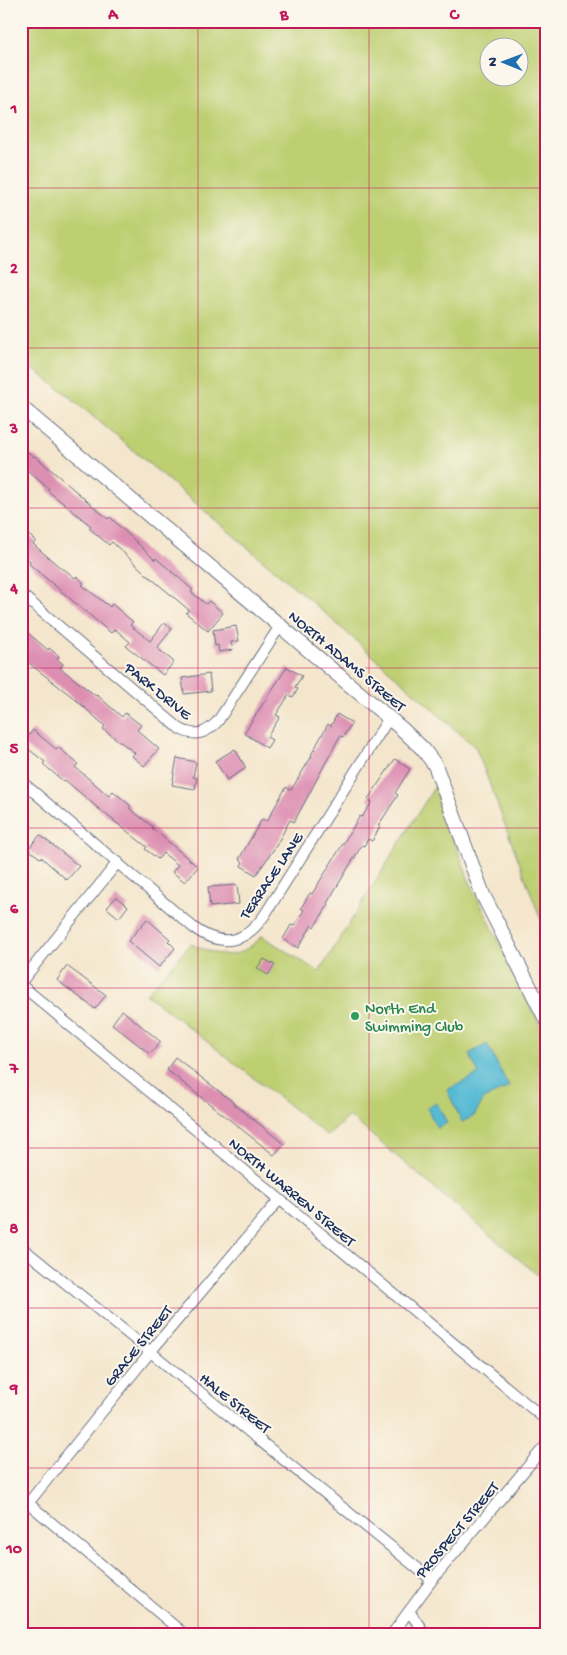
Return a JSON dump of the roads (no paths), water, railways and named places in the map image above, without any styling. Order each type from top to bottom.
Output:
[{"type":"street","name":"NORTH ADAMS STREET","points":[[21,407],[389,718],[423,749],[435,765],[483,895],[546,1020]]},
{"type":"street","name":"PARK DRIVE","points":[[21,594],[180,729],[188,733],[204,733],[218,722],[280,626]]},
{"type":"street","name":"TERRACE LANE","points":[[21,781],[205,936],[226,941],[239,938],[248,933],[264,916],[389,718]]},
{"type":"street","points":[[21,984],[118,862]]},
{"type":"street","name":"NORTH WARREN STREET","points":[[21,984],[546,1420]]},
{"type":"street","name":"GRACE STREET","points":[[21,1512],[25,1500],[279,1200]]},
{"type":"street","name":"HALE STREET","points":[[21,1247],[432,1580]]},
{"type":"street","name":"PROSPECT STREET","points":[[392,1634],[432,1580],[546,1445]]},
{"type":"street","points":[[25,1500],[184,1634]]},
{"type":"street","points":[[409,1611],[425,1634]]},
{"type":"water","points":[[487,1044],[509,1087],[484,1099],[474,1116],[462,1122],[447,1090],[479,1074],[469,1054]]},
{"type":"water","points":[[437,1103],[447,1123],[437,1128],[427,1108]]},
{"type":"place","name":"North End Swimming Club","points":[[355,1016]]}]
